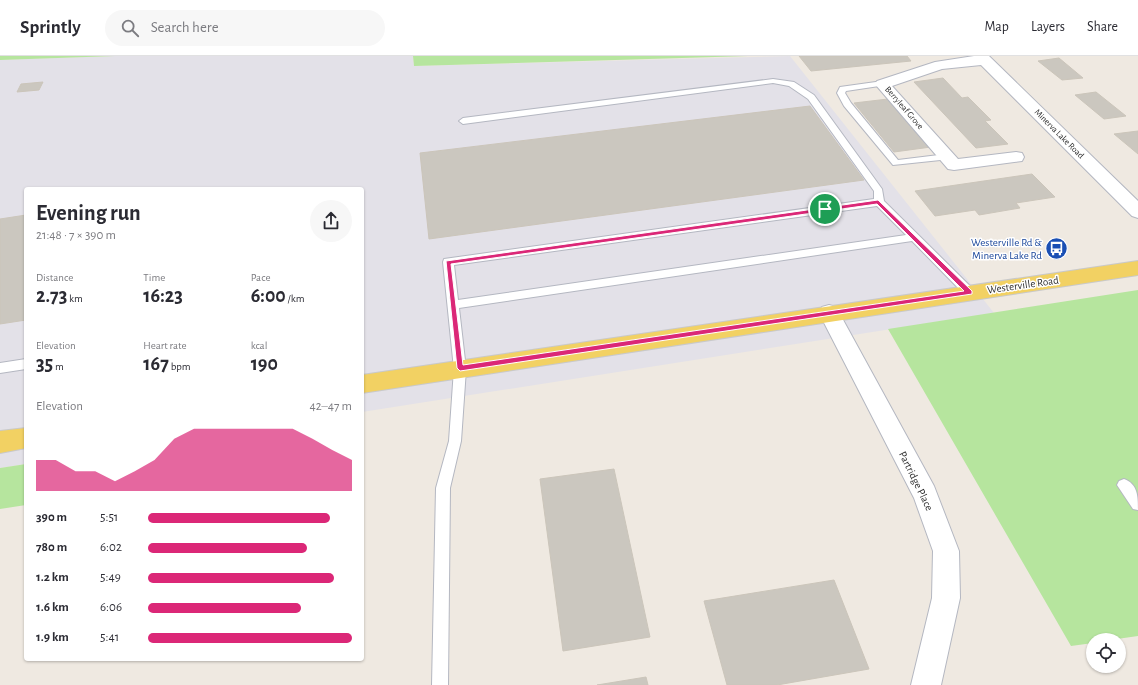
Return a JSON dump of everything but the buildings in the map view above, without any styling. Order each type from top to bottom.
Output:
[{"type":"main road","name":"Westerville Road","points":[[364,384],[460,368],[1138,268]]},
{"type":"main road","points":[[0,442],[24,438]]},
{"type":"street","name":"Berryleaf Grove","points":[[982,58],[940,65],[884,83],[954,165],[1016,157]]},
{"type":"street","name":"Minerva Lake Road","points":[[982,58],[1138,212]]},
{"type":"street","name":"Partridge Place","points":[[829,313],[925,494],[946,552],[946,598],[926,685]]},
{"type":"lane","points":[[463,121],[773,81],[791,84],[811,97],[879,191],[878,202]]},
{"type":"lane","points":[[884,83],[851,87],[843,89],[841,93],[847,104],[896,163],[947,157]]},
{"type":"lane","points":[[878,202],[970,292]]},
{"type":"lane","points":[[440,685],[443,488],[455,441],[460,368],[448,262],[878,202]]},
{"type":"lane","points":[[453,305],[914,237]]},
{"type":"lane","points":[[0,368],[24,364]]},
{"type":"lane","points":[[1124,484],[1138,504]]},
{"type":"shaded area","points":[[115,56],[413,56],[414,66],[790,56],[994,313],[364,412],[364,187],[24,187],[24,464],[0,468],[0,60]]},
{"type":"green space","points":[[0,56],[115,56],[0,60]]},
{"type":"green space","points":[[413,56],[748,56],[414,66]]},
{"type":"green space","points":[[1138,290],[1138,636],[1126,638],[1126,633],[1086,633],[1086,644],[1071,646],[888,329]]},
{"type":"green space","points":[[24,464],[24,505],[0,509],[0,468]]},
{"type":"place","name":"Westerville Rd & Minerva Lake Rd","points":[[1057,248]]},
{"type":"route","points":[[878,202],[970,292],[460,368],[448,262],[825,209],[878,202]]}]
